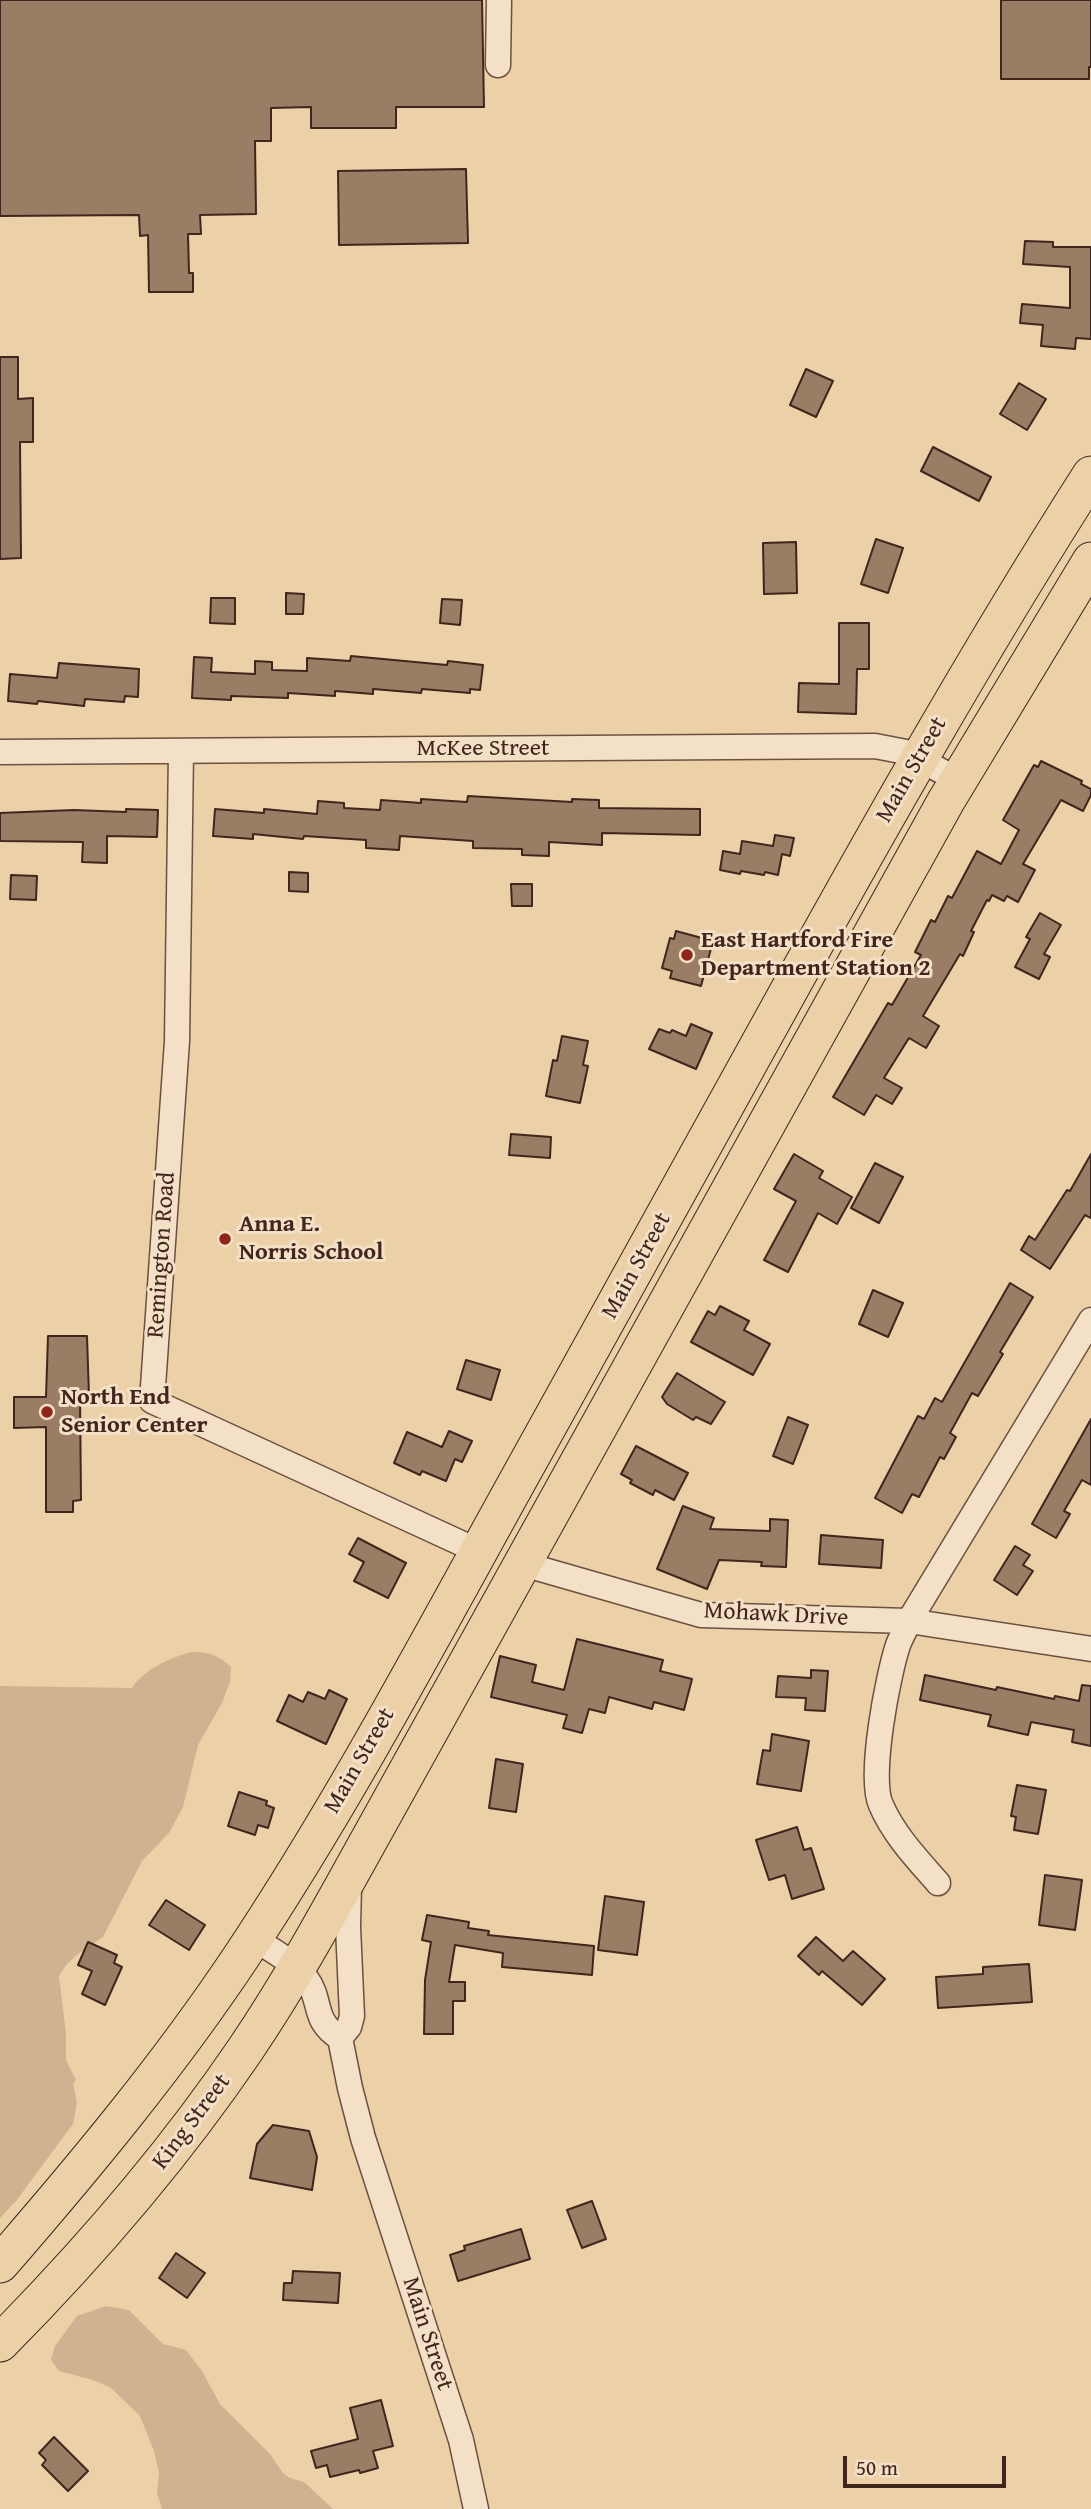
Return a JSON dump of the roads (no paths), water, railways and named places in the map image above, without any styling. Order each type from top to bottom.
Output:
[{"type":"highway","name":"Main Street","points":[[253,1938],[372,1741],[918,758],[1007,608],[1091,475]]},
{"type":"highway","name":"Main Street","points":[[349,1876],[958,780],[1091,561]]},
{"type":"highway","points":[[793,984],[832,1005]]},
{"type":"highway","name":"King Street","points":[[0,2343],[94,2244],[159,2167],[226,2078],[297,1969],[349,1876]]},
{"type":"highway","points":[[0,2264],[62,2192],[155,2075],[253,1938]]},
{"type":"street","points":[[498,65],[499,0]]},
{"type":"street","name":"McKee Street","points":[[0,752],[875,746],[901,751],[958,780]]},
{"type":"street","name":"Remington Road","points":[[181,751],[177,1041],[152,1401],[478,1551]]},
{"type":"street","points":[[938,1883],[900,1839],[879,1802],[876,1763],[898,1645],[909,1620],[1091,1320]]},
{"type":"street","name":"Mohawk Drive","points":[[523,1564],[701,1615],[909,1620],[1091,1649]]},
{"type":"street","name":"Main Street","points":[[340,2038],[349,2026],[352,2016],[348,1935],[349,1876]]},
{"type":"street","name":"Main Street","points":[[253,1938],[297,1969],[311,1987],[323,2025],[340,2038],[349,2088],[363,2138],[461,2440],[476,2509]]},
{"type":"place","name":"East Hartford Fire Department Station 2","points":[[687,955]]},
{"type":"place","name":"Anna E. Norris School","points":[[225,1239]]},
{"type":"place","name":"North End Senior Center","points":[[47,1412]]}]
